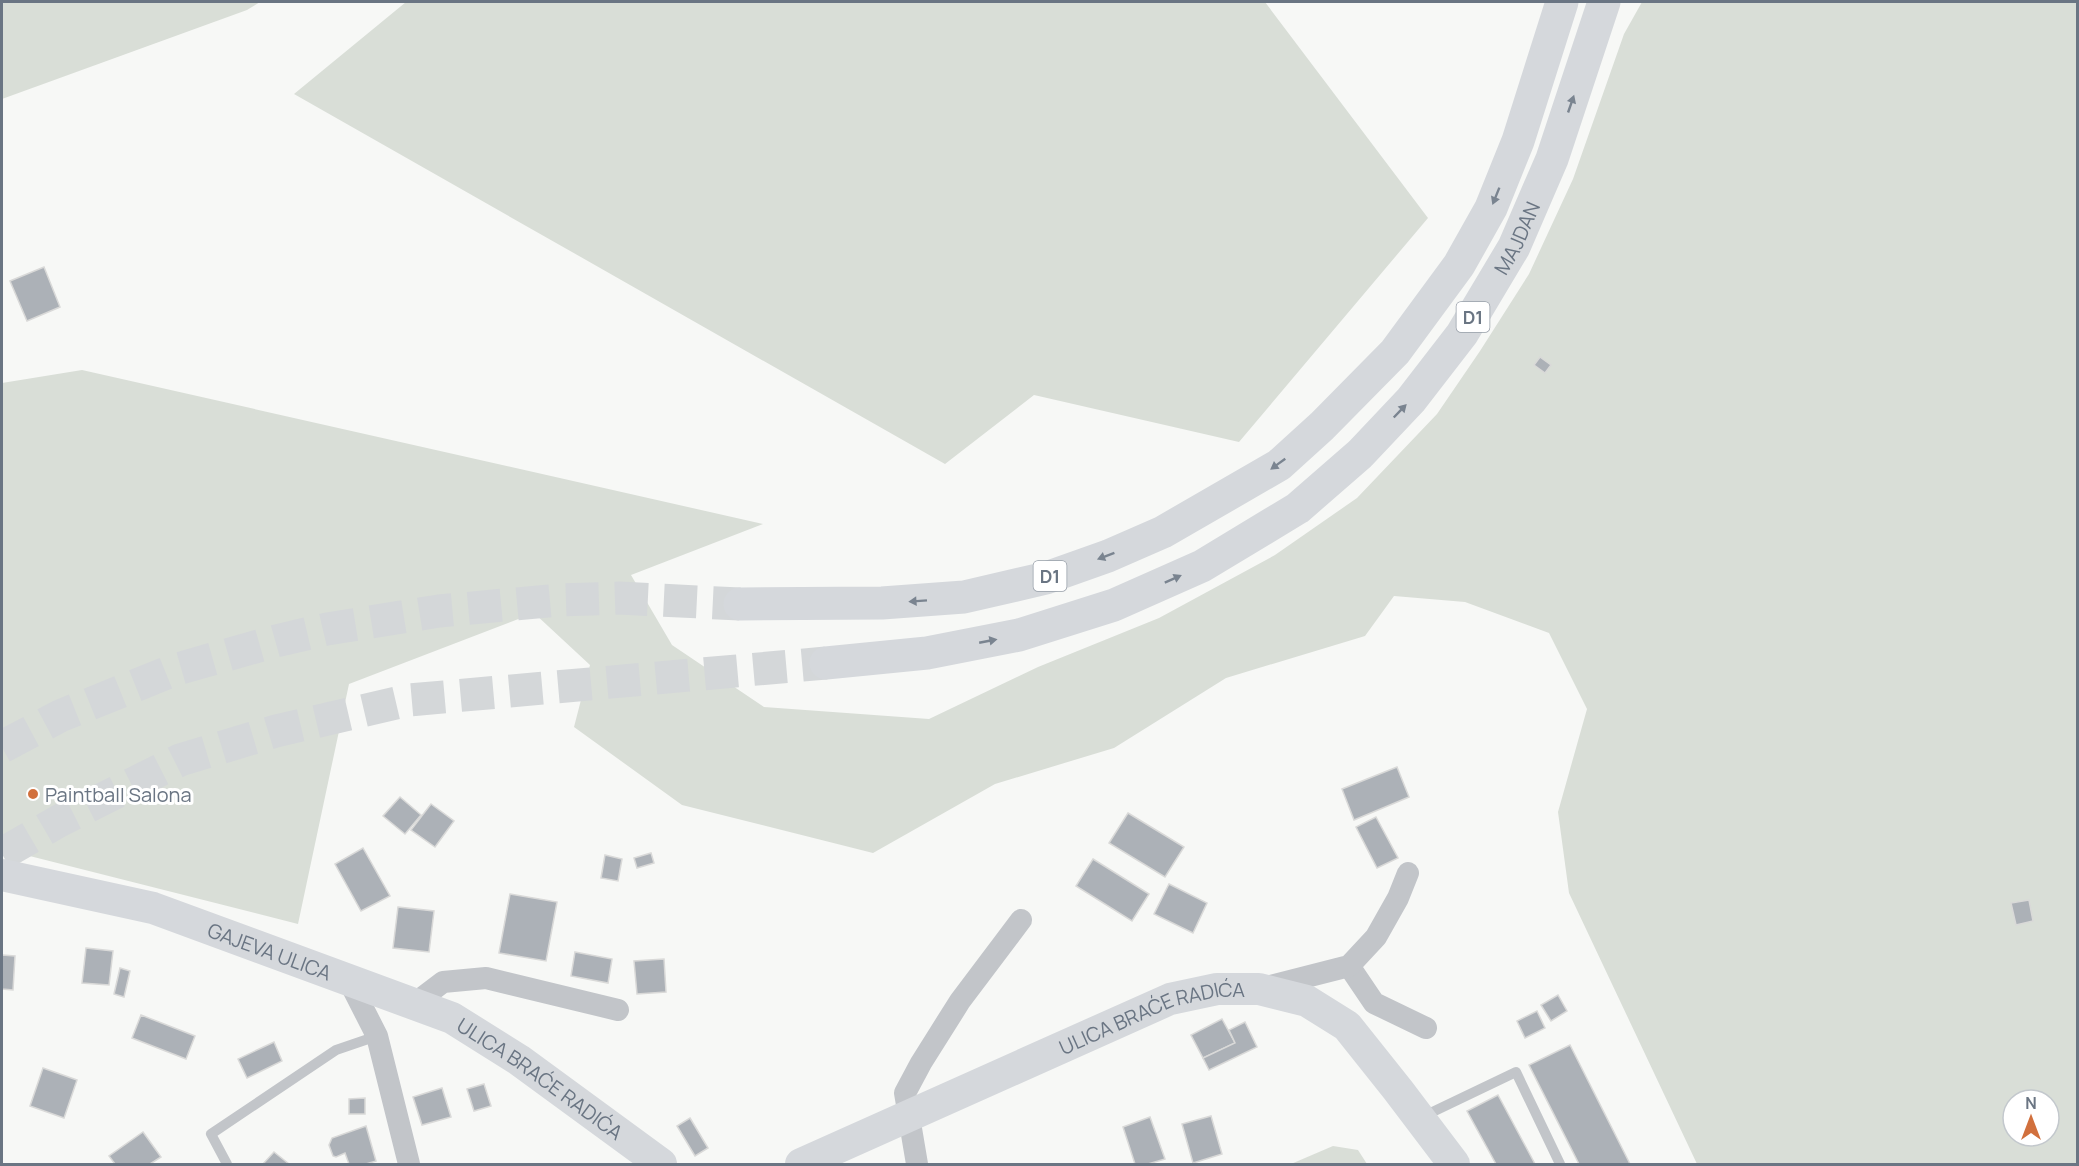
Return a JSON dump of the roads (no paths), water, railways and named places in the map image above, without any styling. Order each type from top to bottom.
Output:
[{"type":"highway","name":"MAJDAN","points":[[740,604],[882,603],[964,597],[1046,578],[1108,556],[1163,532],[1278,465],[1322,426],[1395,352],[1459,265],[1491,208],[1518,141],[1562,2]]},
{"type":"highway","name":"MAJDAN","points":[[826,663],[927,652],[1019,635],[1114,605],[1202,566],[1298,507],[1360,454],[1411,400],[1462,334],[1514,247],[1552,159],[1604,2]]},
{"type":"main road","name":"GAJEVA ULICA","points":[[2,875],[153,909],[348,979]]},
{"type":"main road","name":"ULICA BRAĆE RADIĆA","points":[[348,979],[452,1018],[519,1059],[661,1164]]},
{"type":"main road","name":"ULICA BRAĆE RADIĆA","points":[[801,1164],[1170,999],[1217,988],[1259,989],[1307,1001],[1347,1026],[1454,1164]]},
{"type":"street","points":[[1259,989],[1349,966],[1376,937],[1398,898],[1408,873]]},
{"type":"street","points":[[917,1164],[905,1093],[960,1000],[1021,920]]},
{"type":"street","points":[[1349,966],[1374,1003],[1425,1028]]},
{"type":"street","points":[[414,1004],[443,982],[486,978],[618,1010]]},
{"type":"street","name":"GAJEVA ULICA","points":[[348,979],[377,1036],[409,1164]]},
{"type":"lane","points":[[227,1164],[211,1134],[336,1050],[377,1036]]},
{"type":"lane","points":[[1419,1118],[1516,1072],[1560,1164]]},
{"type":"tunnel","points":[[2,747],[60,716],[174,670],[327,629],[439,611],[559,600],[619,598],[740,604]]},
{"type":"tunnel","points":[[2,854],[59,821],[180,760],[276,731],[409,700],[826,663]]},
{"type":"place","name":"Paintball Salona","points":[[33,794]]}]
